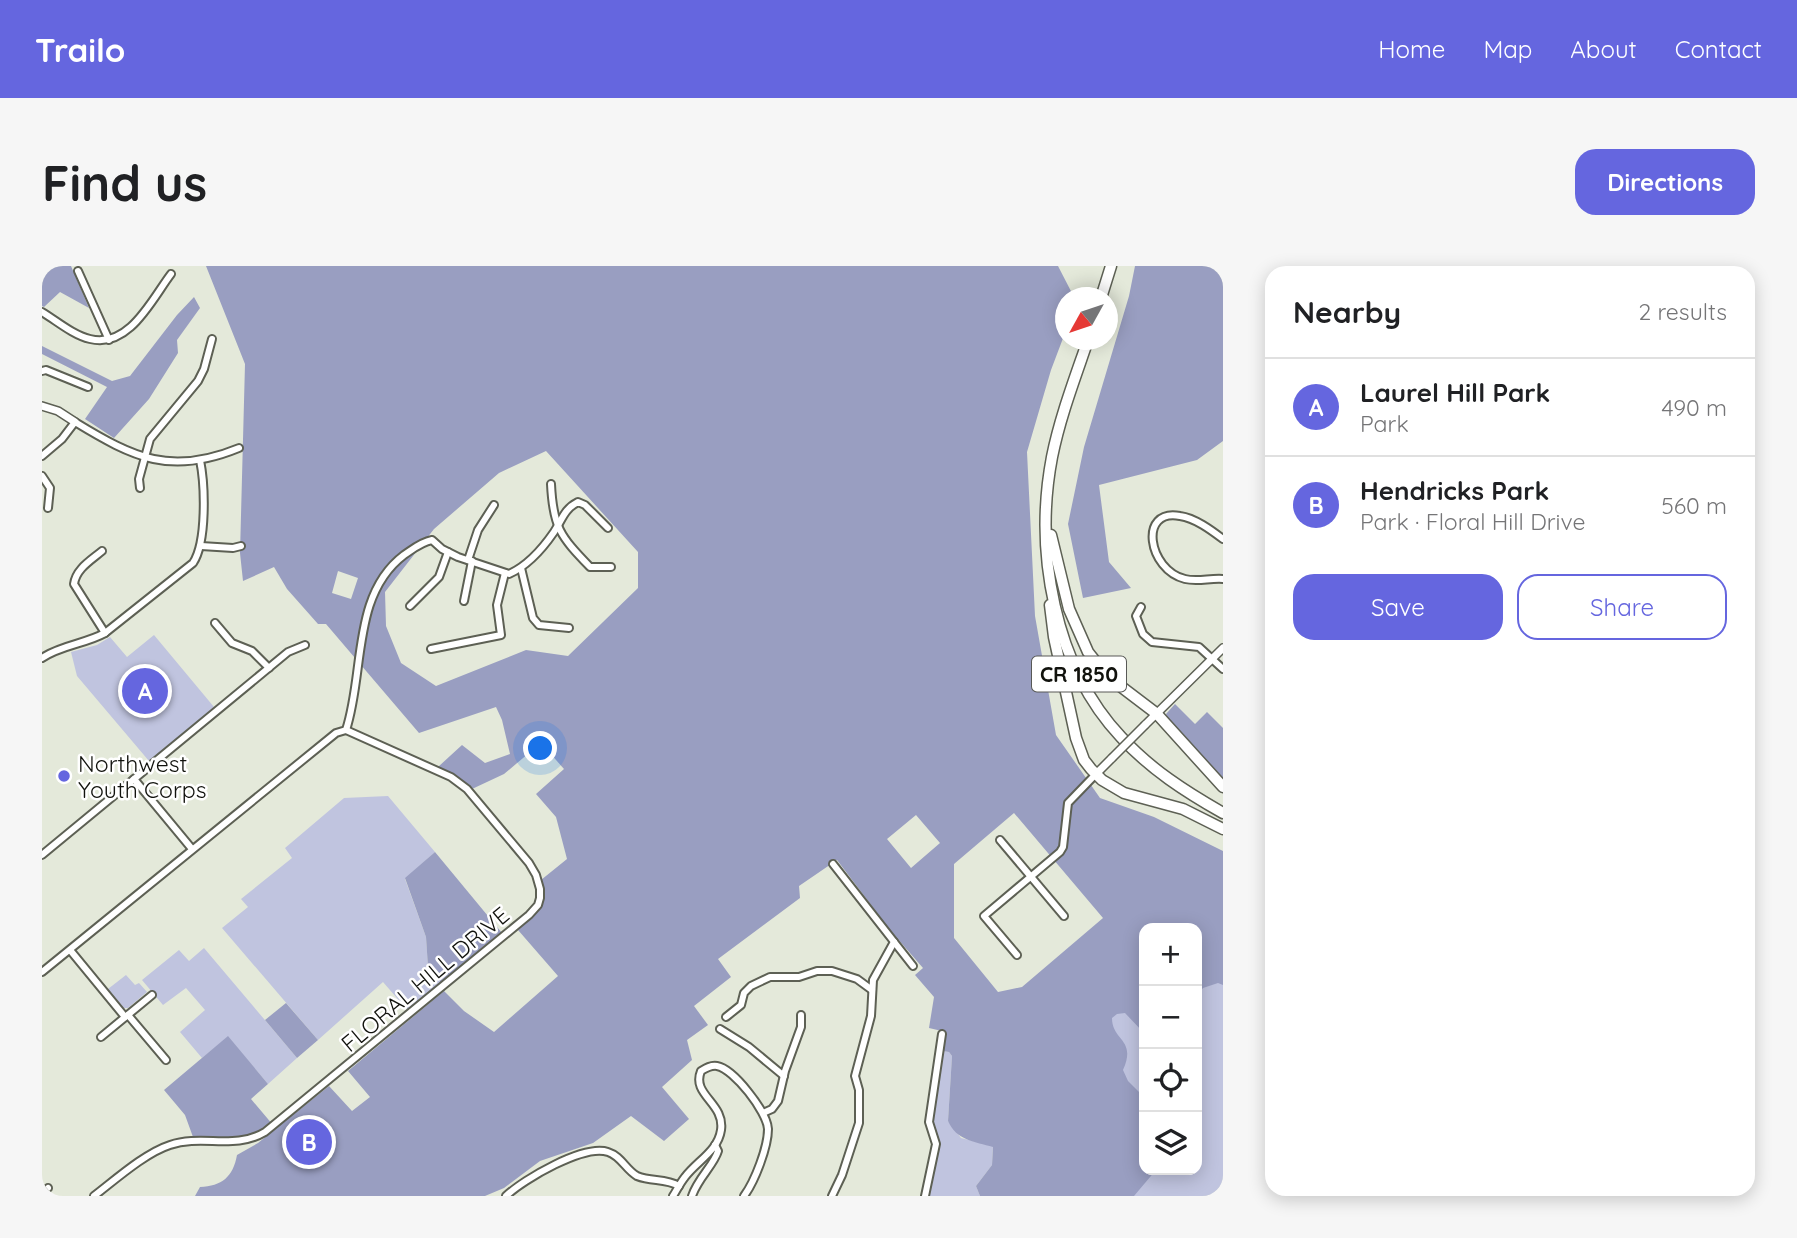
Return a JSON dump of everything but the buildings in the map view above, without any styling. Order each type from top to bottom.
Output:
[{"type":"main road","points":[[1104,287],[1111,266]]},
{"type":"main road","name":"CR 1850","points":[[1085,350],[1052,457],[1046,513],[1048,572],[1058,619],[1085,686],[1109,724],[1142,758],[1172,781],[1223,813]]},
{"type":"main road","points":[[1046,513],[1063,591],[1082,641],[1107,676],[1157,714],[1223,786]]},
{"type":"main road","points":[[1048,572],[1054,638],[1076,738],[1084,760],[1111,787],[1183,809],[1223,829]]},
{"type":"street","points":[[78,271],[109,340]]},
{"type":"street","points":[[42,312],[89,339],[109,340],[132,326],[171,274]]},
{"type":"street","points":[[140,488],[139,480],[150,439],[198,381],[212,339]]},
{"type":"street","points":[[42,371],[46,370],[88,387]]},
{"type":"street","points":[[42,406],[58,411],[116,447],[145,457],[164,461],[201,460],[239,448]]},
{"type":"street","points":[[42,456],[62,439],[75,422]]},
{"type":"street","points":[[42,657],[105,634],[197,558],[201,546],[204,492],[201,460]]},
{"type":"street","points":[[42,476],[50,488],[48,508]]},
{"type":"street","points":[[551,484],[552,513],[557,527],[590,567],[611,568]]},
{"type":"street","points":[[42,972],[336,733],[346,730],[360,650],[378,583],[400,559],[424,542],[432,540],[448,552],[509,574],[522,568],[557,527],[566,510],[578,502],[585,505],[608,528]]},
{"type":"street","points":[[464,601],[478,530],[494,505]]},
{"type":"street","points":[[1223,539],[1178,515],[1171,515],[1159,521],[1151,538],[1157,559],[1164,568],[1174,574],[1184,579],[1223,579]]},
{"type":"street","points":[[201,546],[241,546]]},
{"type":"street","points":[[102,551],[79,570],[74,584],[105,634]]},
{"type":"street","points":[[410,606],[439,577],[448,552]]},
{"type":"street","points":[[522,568],[533,618],[539,625],[569,628]]},
{"type":"street","points":[[431,649],[501,635],[497,605],[505,573]]},
{"type":"street","points":[[1141,607],[1136,616],[1143,634],[1152,642],[1199,647],[1223,669]]},
{"type":"street","points":[[215,623],[232,643],[252,651],[269,668]]},
{"type":"street","points":[[42,855],[291,650],[305,645]]},
{"type":"street","points":[[1017,955],[984,916],[1060,852],[1068,803],[1223,648]]},
{"type":"street","name":"FLORAL HILL DRIVE","points":[[94,1196],[147,1157],[169,1145],[185,1142],[239,1142],[254,1139],[265,1132],[538,905],[540,889],[529,863],[467,789],[451,778],[346,730]]},
{"type":"street","points":[[134,779],[192,849]]},
{"type":"street","points":[[1000,840],[1064,916]]},
{"type":"street","points":[[833,864],[913,966]]},
{"type":"street","points":[[832,1196],[859,1123],[859,1090],[855,1076],[871,1016],[872,990],[878,970],[894,942]]},
{"type":"street","points":[[69,950],[166,1060]]},
{"type":"street","points":[[726,1017],[741,1005],[744,993],[751,986],[771,977],[799,977],[832,971],[857,979],[872,990]]},
{"type":"street","points":[[102,1037],[152,995]]},
{"type":"street","points":[[763,1113],[775,1106],[800,1027],[801,1015]]},
{"type":"street","points":[[720,1029],[749,1047],[784,1076]]},
{"type":"street","points":[[925,1196],[936,1144],[929,1122],[942,1034]]},
{"type":"street","points":[[673,1196],[715,1145],[720,1134],[722,1122],[719,1111],[699,1084],[699,1075],[706,1068],[717,1066],[728,1072],[748,1092],[763,1113],[767,1124],[767,1138],[754,1181],[744,1196]]},
{"type":"street","points":[[691,1196],[700,1176],[716,1158],[718,1151],[715,1145]]},
{"type":"street","points":[[506,1196],[548,1167],[600,1150],[615,1155],[634,1174],[654,1181],[666,1180],[679,1186]]},
{"type":"shaded area","points":[[42,266],[71,266],[89,308],[60,292],[42,306]]},
{"type":"shaded area","points":[[206,266],[1058,266],[1069,287],[1055,287],[1055,350],[1059,350],[1027,452],[1035,616],[1056,735],[1100,798],[1154,817],[1223,851],[1223,985],[1218,983],[1202,989],[1202,923],[1139,923],[1139,1028],[1125,1013],[1112,1018],[1113,1026],[1126,1046],[1127,1060],[1123,1070],[1128,1081],[1139,1092],[1139,1175],[1152,1175],[1134,1196],[980,1196],[976,1186],[992,1165],[993,1147],[961,1136],[948,1121],[952,1056],[949,1052],[942,1051],[946,1032],[929,1028],[934,997],[915,975],[923,968],[890,930],[837,860],[799,886],[800,898],[718,959],[731,977],[694,1006],[708,1025],[687,1040],[692,1060],[662,1087],[689,1119],[664,1141],[631,1116],[593,1143],[540,1161],[504,1188],[485,1196],[195,1196],[200,1187],[214,1185],[225,1179],[233,1169],[237,1155],[258,1143],[329,1086],[352,1111],[370,1097],[348,1071],[444,991],[464,1011],[494,1032],[558,976],[518,930],[540,909],[544,897],[541,880],[567,859],[556,817],[536,794],[564,769],[541,743],[504,774],[472,789],[457,776],[438,767],[462,745],[485,763],[510,754],[496,707],[419,733],[326,624],[318,624],[287,589],[274,567],[243,581],[240,553],[245,364]],"holes":[[[546,451],[638,552],[638,588],[568,656],[526,650],[436,686],[401,663],[386,626],[385,592],[434,529],[499,473]],[[338,571],[358,578],[351,599],[332,593]],[[1014,813],[1103,918],[1022,987],[998,992],[954,938],[954,864]],[[916,815],[940,843],[911,868],[887,839]]]},
{"type":"shaded area","points":[[1135,266],[1223,266],[1223,441],[1197,460],[1099,485],[1109,562],[1131,588],[1083,598],[1068,524],[1084,447],[1113,350],[1118,350],[1118,333]]},
{"type":"shaded area","points":[[194,297],[200,308],[177,340],[178,353],[149,399],[114,438],[85,419],[107,387],[42,354],[42,346],[112,381],[130,376]]},
{"type":"shaded area","points":[[154,635],[214,707],[149,761],[77,676],[71,652],[97,645],[110,637],[127,657]]},
{"type":"shaded area","points":[[1175,704],[1195,724],[1207,712],[1223,728],[1223,781],[1168,721],[1166,714]]},
{"type":"shaded area","points":[[388,796],[435,852],[405,879],[426,937],[428,967],[441,983],[409,1012],[383,982],[318,1040],[222,928],[248,907],[241,899],[292,858],[285,848],[344,798]]},
{"type":"shaded area","points":[[435,852],[502,933],[441,983],[428,967],[426,937],[405,878]]},
{"type":"shaded area","points":[[204,948],[297,1058],[268,1084],[228,1037],[202,1058],[180,1032],[205,1010],[186,988],[163,1005],[142,980],[179,950],[189,961]]},
{"type":"shaded area","points":[[126,975],[135,985],[139,983],[147,992],[128,1008],[124,1008],[108,989]]},
{"type":"shaded area","points":[[1223,975],[1223,1196],[1091,1196],[1094,1026],[1139,998],[1139,1175],[1202,1175],[1202,980]]},
{"type":"shaded area","points":[[286,1003],[318,1040],[297,1058],[265,1020]]},
{"type":"shaded area","points":[[228,1036],[268,1084],[251,1099],[273,1125],[247,1138],[193,1137],[185,1115],[164,1090]]},
{"type":"shaded area","points":[[942,1051],[949,1052],[952,1056],[948,1121],[961,1138],[993,1146],[992,1165],[976,1186],[980,1196],[928,1196],[938,1150],[932,1122]]},
{"type":"place","name":"Laurel Hill Park","points":[[145,691]]},
{"type":"place","name":"Northwest Youth Corps","points":[[64,776]]},
{"type":"place","name":"Hendricks Park","points":[[309,1142]]}]
